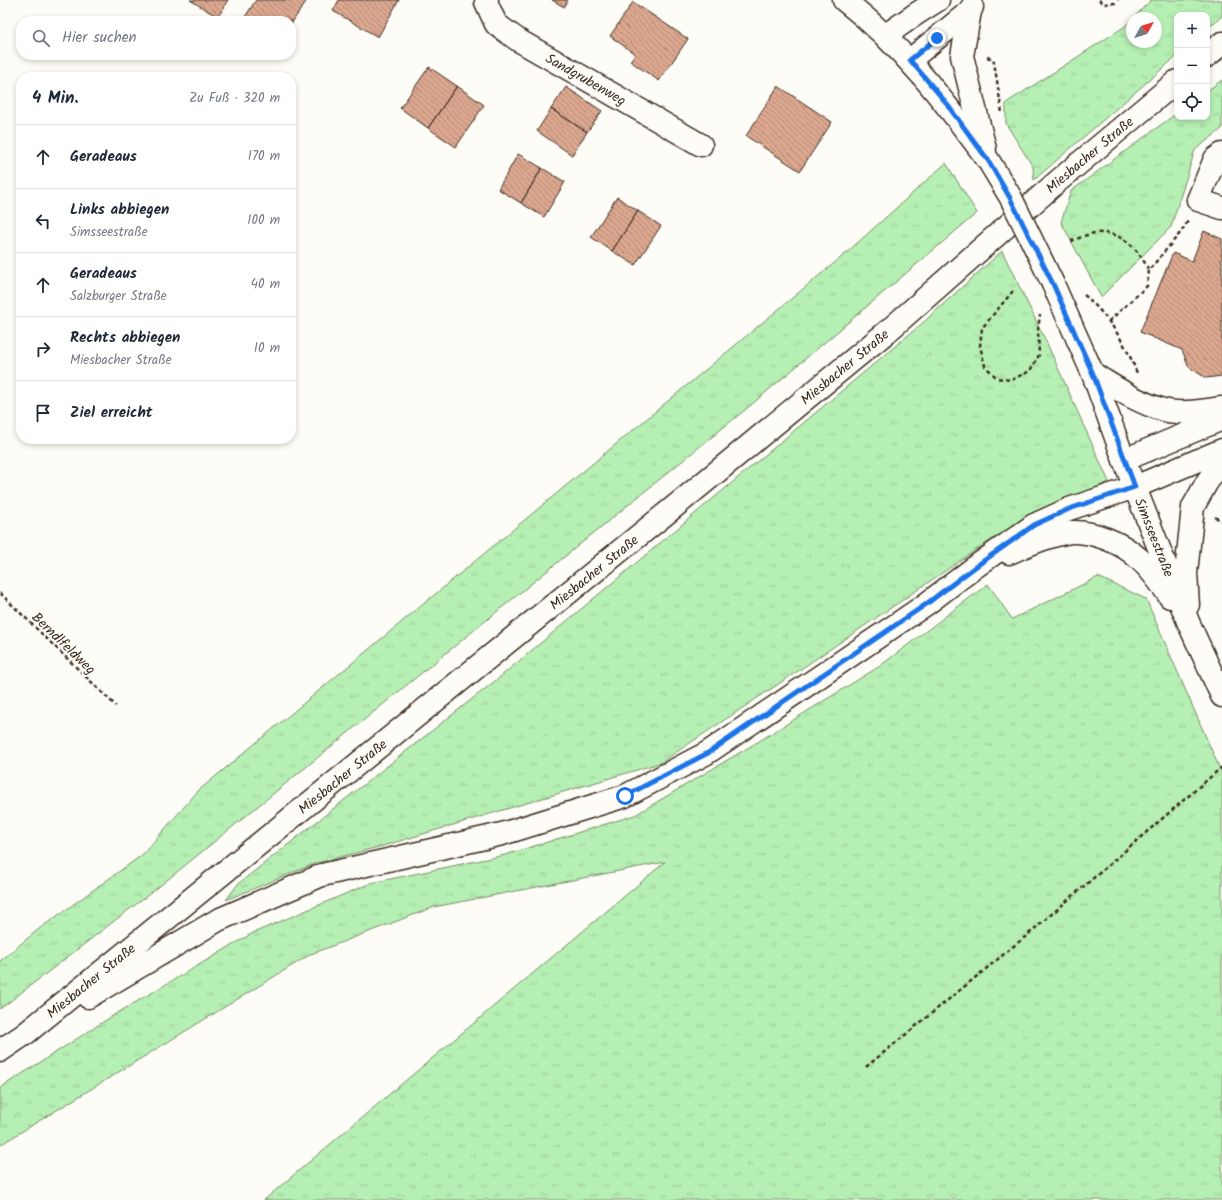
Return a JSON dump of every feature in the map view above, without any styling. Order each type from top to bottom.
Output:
[{"type":"main road","name":"Sandgrubenweg","points":[[487,0],[486,2],[496,24],[518,40],[701,145]]},
{"type":"main road","points":[[844,0],[886,35],[910,60],[943,99],[988,160]]},
{"type":"main road","points":[[886,35],[938,0]]},
{"type":"main road","points":[[910,60],[973,6]]},
{"type":"main road","points":[[973,6],[962,56],[988,160]]},
{"type":"main road","points":[[1210,53],[1222,43]]},
{"type":"main road","name":"Miesbacher Straße","points":[[0,1051],[25,1034],[684,500],[870,346],[1058,181],[1174,84]]},
{"type":"main road","points":[[1222,154],[1215,159],[1198,200],[1222,208]]},
{"type":"main road","name":"Simsseestraße","points":[[988,160],[1010,198],[1053,284],[1093,374],[1124,460],[1189,624],[1222,696]]},
{"type":"main road","points":[[1093,374],[1137,400],[1165,410],[1195,412],[1222,408]]},
{"type":"main road","points":[[1124,460],[1222,419]]},
{"type":"main road","points":[[25,1034],[218,920],[322,875],[502,834],[625,796],[708,753],[925,605],[1034,525],[1069,509],[1135,487],[1222,450]]},
{"type":"main road","points":[[1189,624],[1186,573],[1193,507],[1207,482],[1222,460]]},
{"type":"main road","points":[[975,567],[1020,548],[1052,537],[1072,532],[1094,534],[1116,544],[1136,556],[1156,576],[1189,624]]},
{"type":"path","points":[[1099,0],[1104,4],[1115,3],[1118,0]]},
{"type":"path","points":[[1110,321],[1147,286],[1149,270],[1181,232],[1197,207],[1198,200]]},
{"type":"path","points":[[1071,241],[1094,233],[1116,235],[1130,243],[1143,259],[1149,270]]},
{"type":"path","points":[[1013,290],[982,328],[980,346],[985,366],[997,378],[1010,380],[1030,371],[1039,355],[1038,330],[1042,307],[1053,284]]},
{"type":"path","name":"Berndlfeldweg","points":[[0,593],[116,706]]},
{"type":"path","points":[[866,1067],[1031,932],[1222,767]]},
{"type":"green space","points":[[1151,0],[1222,0],[1222,16],[1210,26],[1210,12],[1174,12],[1174,59],[1034,180],[1033,167],[1006,124],[1006,103],[1126,25],[1126,48],[1162,48],[1162,12],[1139,12]]},
{"type":"green space","points":[[1222,80],[1222,129],[1195,150],[1171,227],[1101,297],[1061,222],[1071,191],[1174,115],[1174,120],[1210,120],[1210,89]]},
{"type":"green space","points":[[946,163],[977,213],[751,405],[161,885],[0,1009],[0,961],[39,929],[142,855],[198,791],[844,255]]},
{"type":"green space","points":[[1002,251],[1046,341],[1109,482],[1026,518],[976,550],[660,763],[383,846],[316,863],[226,900],[238,884],[500,677],[918,327]]},
{"type":"green space","points":[[1098,577],[1146,599],[1222,774],[1222,1200],[264,1200],[665,862],[434,907],[311,954],[0,1145],[0,1088],[114,1015],[253,933],[371,883],[505,855],[635,815],[761,740],[880,666],[988,584],[1012,619]]},
{"type":"building","points":[[190,0],[228,0],[219,16]]},
{"type":"building","points":[[256,0],[307,0],[296,16],[246,16]]},
{"type":"building","points":[[339,0],[399,0],[378,37],[333,11]]},
{"type":"building","points":[[552,0],[568,0],[564,7]]},
{"type":"building","points":[[633,2],[688,39],[659,81],[630,61],[635,54],[610,36]]},
{"type":"building","points":[[429,67],[457,86],[428,128],[400,108]]},
{"type":"building","points":[[457,86],[484,105],[456,147],[428,128]]},
{"type":"building","points":[[778,86],[832,122],[800,171],[746,136]]},
{"type":"building","points":[[566,87],[602,111],[587,132],[551,109]]},
{"type":"building","points":[[551,109],[587,132],[572,155],[537,131]]},
{"type":"building","points":[[518,154],[542,168],[521,203],[498,189]]},
{"type":"building","points":[[542,168],[565,182],[544,217],[521,203]]},
{"type":"building","points":[[617,197],[638,211],[612,251],[591,237]]},
{"type":"building","points":[[638,211],[661,226],[635,265],[612,251]]},
{"type":"building","points":[[1204,231],[1222,239],[1222,376],[1206,378],[1189,367],[1182,350],[1140,332],[1173,253],[1192,261]]},
{"type":"route","points":[[625,796],[708,753],[925,605],[1034,525],[1069,509],[1135,487],[1093,374],[1053,284],[1010,198],[988,160],[943,99],[910,60],[937,38]]}]
